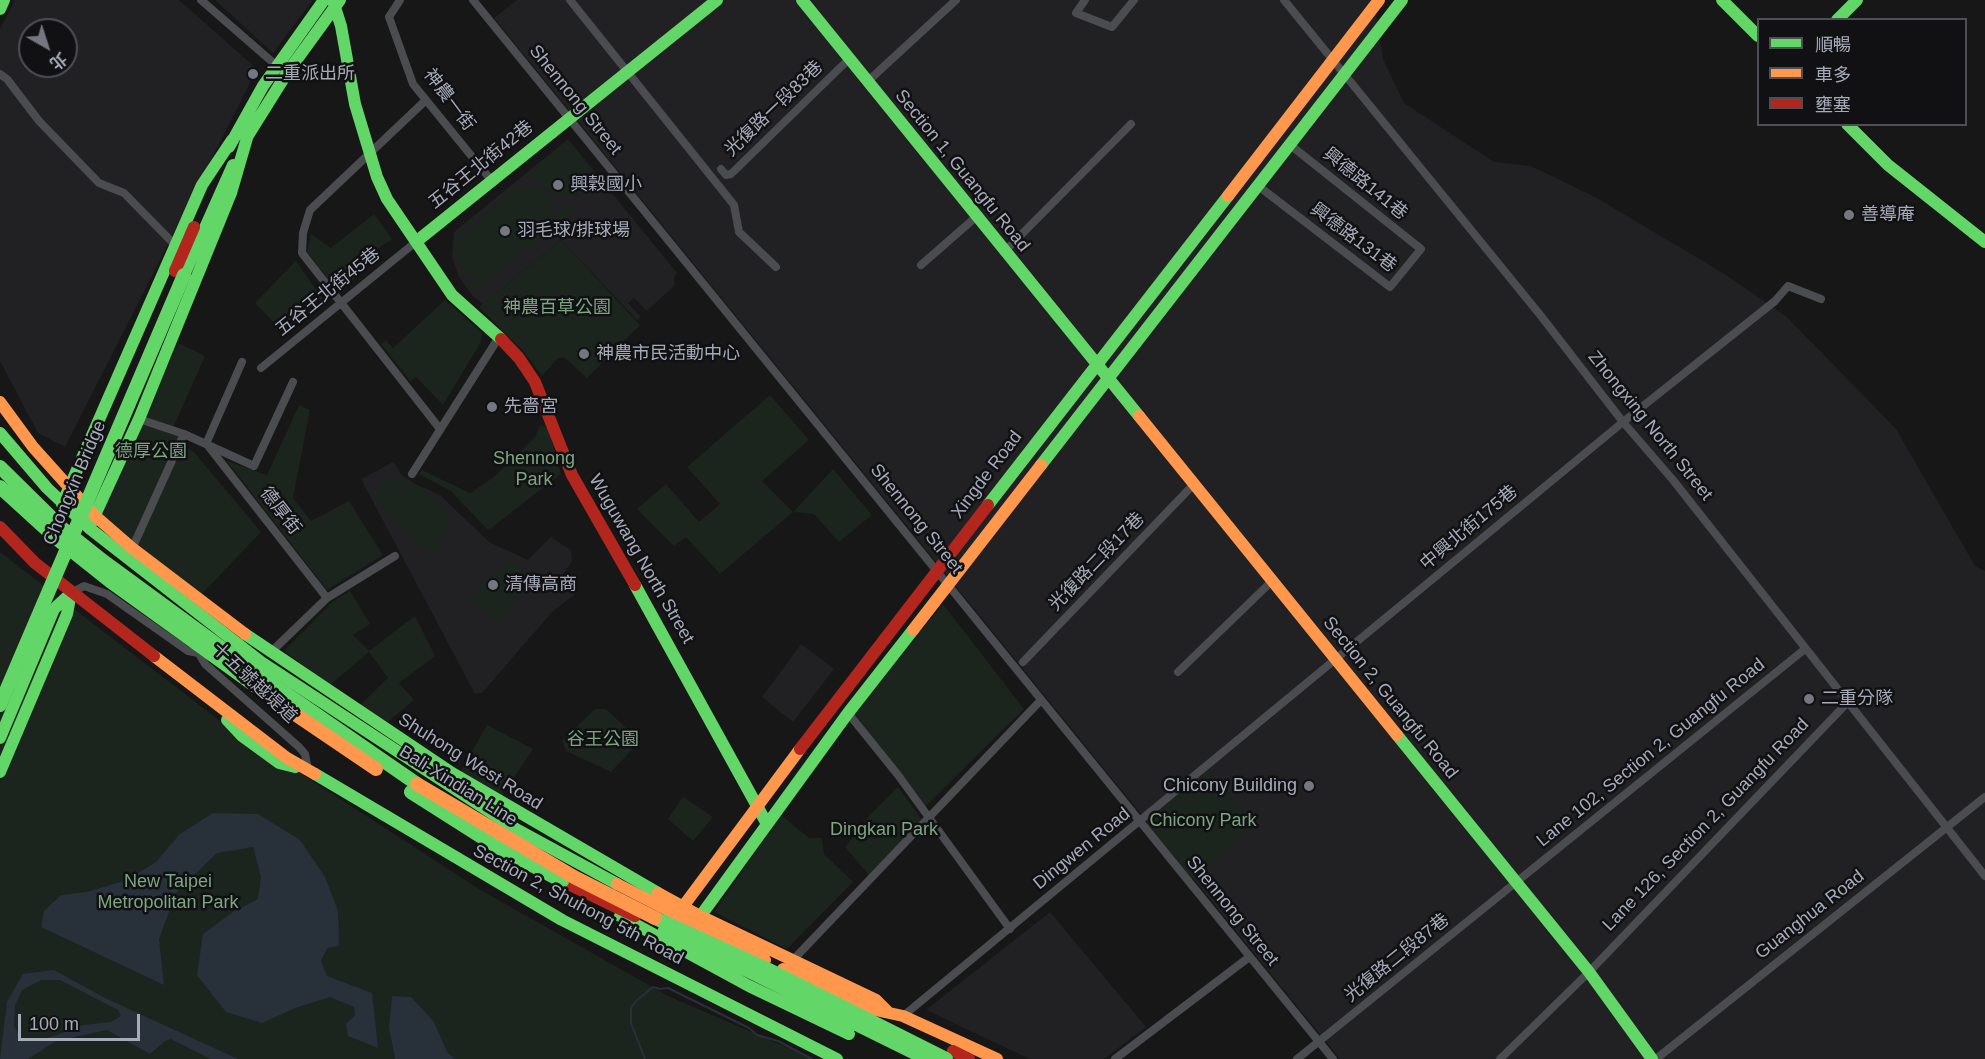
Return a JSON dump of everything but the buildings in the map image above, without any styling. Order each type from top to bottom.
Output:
[{"type":"main road","points":[[0,9],[4,0]]},
{"type":"main road","name":"五谷王北街42巷","points":[[417,241],[717,0]]},
{"type":"main road","name":"Section 1, Guangfu Road","points":[[802,0],[1095,364]]},
{"type":"main road","name":"Xingde Road","points":[[680,912],[756,805],[1331,59],[1379,0]]},
{"type":"main road","name":"Xingde Road","points":[[697,921],[848,713],[950,586],[1108,378],[1402,0]]},
{"type":"main road","points":[[1722,0],[1757,35]]},
{"type":"main road","points":[[1839,18],[1857,0]]},
{"type":"main road","points":[[62,504],[202,185],[277,66],[333,2]]},
{"type":"main road","points":[[179,273],[249,131],[333,2]]},
{"type":"main road","name":"Wuguwang North Street","points":[[333,2],[355,104],[384,195],[452,295],[499,337],[536,382],[572,476],[700,699],[767,824]]},
{"type":"main road","points":[[1849,126],[1888,165],[1985,242]]},
{"type":"main road","points":[[92,521],[139,419],[231,193],[249,131]]},
{"type":"main road","points":[[179,273],[232,140]]},
{"type":"main road","name":"Chongxin Bridge","points":[[0,683],[179,273]]},
{"type":"main road","name":"Chongxin Bridge","points":[[0,705],[179,273]]},
{"type":"main road","name":"Section 2, Guangfu Road","points":[[1095,364],[1589,972],[1654,1059]]},
{"type":"main road","name":"Shuhong West Road","points":[[0,402],[15,425],[68,489],[104,540],[129,553],[270,653],[349,714],[516,828],[871,1009],[903,1016],[993,1058]]},
{"type":"main road","name":"Shuhong West Road","points":[[0,433],[62,504],[92,521],[261,662],[349,714]]},
{"type":"main road","name":"Bali-Xindian Line","points":[[0,468],[63,529],[103,561],[249,668],[425,789],[584,882],[946,1059]]},
{"type":"main road","name":"Bali-Xindian Line","points":[[0,487],[56,538],[110,581],[312,727],[455,821],[562,881],[926,1059]]},
{"type":"main road","name":"Section 2, Shuhong 5th Road","points":[[0,527],[35,563],[71,593],[287,758],[562,920],[837,1059]]},
{"type":"main road","points":[[0,738],[54,609],[71,593]]},
{"type":"main road","points":[[0,772],[67,614],[71,593]]},
{"type":"main road","points":[[562,881],[678,948],[901,1059]]},
{"type":"main road","name":"Shuhong West Road","points":[[697,921],[876,1000],[888,1012]]},
{"type":"main road","points":[[833,1002],[969,1059]]},
{"type":"street","points":[[201,0],[277,66]]},
{"type":"street","name":"神農一街","points":[[400,0],[389,17],[413,84],[491,180]]},
{"type":"street","name":"Shennong Street","points":[[473,0],[950,586],[1248,958],[1333,1059]]},
{"type":"street","points":[[570,0],[734,205],[739,232],[776,267]]},
{"type":"street","points":[[867,82],[956,0]]},
{"type":"street","points":[[1085,0],[1076,13],[1112,27],[1134,0]]},
{"type":"street","name":"Zhongxing North Street","points":[[1284,0],[1541,316],[1623,422],[1673,480],[1985,876]]},
{"type":"street","name":"光復路一段83巷","points":[[722,169],[726,175],[731,174],[849,58]]},
{"type":"street","points":[[0,74],[8,79],[39,122],[99,183],[124,193],[176,246]]},
{"type":"street","points":[[426,100],[370,150],[310,210],[303,233],[302,253],[440,429]]},
{"type":"street","points":[[1004,252],[1131,124]]},
{"type":"street","name":"興德路141巷","points":[[1289,144],[1421,249]]},
{"type":"street","name":"興德路131巷","points":[[1257,185],[1390,287],[1421,249]]},
{"type":"street","points":[[921,265],[976,217]]},
{"type":"street","name":"五谷王北街45巷","points":[[261,368],[417,241]]},
{"type":"street","name":"中興北街175巷","points":[[1336,660],[1623,422],[1775,301],[1788,286],[1821,298]]},
{"type":"street","points":[[412,474],[499,337]]},
{"type":"street","points":[[207,444],[242,362]]},
{"type":"street","points":[[139,419],[184,434],[254,466],[293,382]]},
{"type":"street","points":[[129,553],[184,434]]},
{"type":"street","name":"德厚街","points":[[207,444],[327,598]]},
{"type":"street","name":"光復路二段17巷","points":[[1023,662],[1194,484]]},
{"type":"street","points":[[104,540],[108,555],[118,570],[187,626],[193,634],[198,653],[217,659],[331,736],[349,714]]},
{"type":"street","points":[[270,653],[327,598],[395,556]]},
{"type":"street","points":[[1178,672],[1272,580]]},
{"type":"street","name":"十五號越堤道","points":[[71,593],[84,586],[107,594],[188,651],[198,653],[213,671],[299,747],[305,754],[308,770]]},
{"type":"street","name":"Lane 102, Section 2, Guangfu Road","points":[[1517,883],[1805,649]]},
{"type":"street","name":"Dingwen Road","points":[[903,1016],[1141,823],[1336,660]]},
{"type":"street","points":[[792,961],[1041,700]]},
{"type":"street","name":"Lane 126, Section 2, Guangfu Road","points":[[1500,1059],[1589,972],[1848,702]]},
{"type":"street","points":[[848,713],[1010,929]]},
{"type":"street","name":"Guanghua Road","points":[[1654,1059],[1985,797]]},
{"type":"street","name":"光復路二段87巷","points":[[1297,1059],[1517,883]]},
{"type":"street","points":[[1115,1059],[1248,958]]},
{"type":"street","points":[[888,1012],[910,1048],[926,1059]]},
{"type":"shaded area","points":[[15,0],[179,0],[257,69],[65,447],[38,433],[0,361],[0,29]]},
{"type":"shaded area","points":[[215,0],[313,0],[273,53]]},
{"type":"shaded area","points":[[517,0],[1374,0],[1383,59],[1404,103],[1494,162],[1531,166],[1595,197],[1723,273],[1787,317],[1896,429],[1975,566],[1985,571],[1985,1059],[1340,1059],[494,18]]},
{"type":"shaded area","name":"興穀國小","points":[[568,139],[677,273],[674,278],[675,285],[647,311],[634,298],[628,303],[641,317],[637,320],[561,240],[483,304],[472,295],[459,277],[452,257],[454,232]]},
{"type":"shaded area","name":"清傳高商","points":[[393,462],[402,475],[415,484],[440,495],[489,542],[528,560],[551,537],[571,550],[572,561],[563,574],[574,595],[552,612],[482,693],[475,694],[361,479]]},
{"type":"shaded area","points":[[801,644],[834,669],[793,722],[762,697]]},
{"type":"shaded area","points":[[213,813],[258,814],[300,840],[325,877],[338,911],[339,946],[327,948],[321,961],[327,976],[372,993],[378,1048],[348,1036],[346,1024],[355,1015],[354,1007],[330,997],[295,1008],[262,1023],[226,1012],[197,975],[203,934],[233,912],[258,899],[261,877],[253,847],[217,853],[176,893],[159,939],[164,985],[41,927],[44,911],[61,895],[87,892],[127,880],[156,862],[180,834]]},
{"type":"shaded area","points":[[1050,912],[1146,1027],[1104,1059],[1030,1059],[926,1010]]},
{"type":"shaded area","points":[[54,970],[105,998],[238,1059],[211,1059],[171,1039],[165,1041],[150,1054],[107,1030],[56,1041],[28,1059],[0,1059],[7,1002],[23,974]],"holes":[[[41,980],[60,980],[118,1010],[121,1016],[111,1022],[83,1025],[40,1041],[21,1039],[14,1026],[15,1006],[22,990]]]},
{"type":"shaded area","points":[[392,996],[411,997],[434,1022],[447,1052],[455,1059],[395,1059],[389,1027]]},
{"type":"green space","points":[[568,140],[600,182],[582,194],[562,197],[545,189],[530,170]]},
{"type":"green space","points":[[533,186],[549,195],[553,209],[552,218],[572,203],[577,209],[474,292],[468,285],[478,278],[465,272],[458,263],[455,250],[457,238],[516,188]]},
{"type":"green space","points":[[374,214],[392,239],[353,265],[360,274],[338,291],[307,252],[311,234],[331,248]]},
{"type":"green space","name":"神農百草公園","points":[[561,240],[640,325],[587,378],[564,357],[557,359],[542,376],[524,352],[479,307]]},
{"type":"green space","points":[[296,261],[324,301],[283,332],[255,303]]},
{"type":"green space","points":[[445,300],[482,333],[481,342],[443,405],[416,377],[410,381],[381,344],[386,340],[393,348]]},
{"type":"green space","points":[[178,343],[205,356],[173,428],[144,416]]},
{"type":"green space","points":[[770,395],[809,440],[762,481],[793,512],[720,574],[686,537],[674,546],[637,509],[666,484],[699,522],[720,504],[687,467]]},
{"type":"green space","points":[[299,405],[310,410],[293,498],[311,521],[349,501],[383,555],[327,590],[227,461],[267,475]]},
{"type":"green space","name":"德厚公園","points":[[139,421],[182,437],[180,443],[194,452],[261,532],[199,597],[137,549],[152,505],[130,553],[99,521]]},
{"type":"green space","name":"Shennong Park","points":[[540,425],[548,428],[561,474],[490,529],[486,528],[451,491],[419,474],[422,470],[470,493],[494,477],[524,448],[535,437]]},
{"type":"green space","points":[[833,469],[872,515],[839,542],[814,514],[793,512]]},
{"type":"green space","points":[[395,477],[403,477],[419,486],[448,516],[449,534],[434,549],[421,549],[385,511],[378,494],[380,486]]},
{"type":"green space","name":"New Taipei Metropolitan Park","points":[[0,552],[220,721],[479,889],[668,996],[814,1059],[0,1059]]},
{"type":"green space","points":[[508,559],[531,576],[499,624],[470,601]]},
{"type":"green space","points":[[350,591],[370,624],[353,635],[369,651],[415,616],[435,656],[399,683],[414,700],[382,727],[358,707],[388,678],[369,652],[330,685],[284,651],[332,602]]},
{"type":"green space","points":[[943,604],[1024,709],[926,806],[854,713]]},
{"type":"green space","name":"谷王公園","points":[[595,709],[606,709],[640,741],[611,772],[566,751],[562,741]]},
{"type":"green space","points":[[487,725],[533,749],[499,800],[459,774]]},
{"type":"green space","name":"Chicony Park","points":[[1208,769],[1254,826],[1190,880],[1146,823]]},
{"type":"green space","name":"Dingkan Park","points":[[898,787],[922,820],[869,875],[845,847],[869,816]]},
{"type":"green space","points":[[683,797],[713,817],[693,841],[668,819]]},
{"type":"green space","points":[[781,815],[809,838],[822,838],[824,854],[853,882],[787,949],[714,912]]},
{"type":"waterway","points":[[645,1059],[631,1023],[631,1008],[653,987],[668,988],[749,1028],[757,1035],[778,1041],[812,1059]]},
{"type":"traffic: fast","points":[[0,9],[4,0]]},
{"type":"traffic: fast","points":[[229,147],[263,86],[324,0]]},
{"type":"traffic: fast","points":[[247,137],[287,73],[340,0]]},
{"type":"traffic: fast","points":[[417,241],[717,0]]},
{"type":"traffic: fast","points":[[802,0],[1139,416]]},
{"type":"traffic: fast","points":[[1041,465],[1402,0]]},
{"type":"traffic: fast","points":[[1722,0],[1757,35]]},
{"type":"traffic: fast","points":[[1839,18],[1857,0]]},
{"type":"traffic: fast","points":[[333,1],[341,26],[355,104],[377,177],[387,199],[452,295],[501,339]]},
{"type":"traffic: fast","points":[[1849,126],[1888,165],[1985,242]]},
{"type":"traffic: fast","points":[[89,528],[139,419],[231,193],[249,131]]},
{"type":"traffic: fast","points":[[62,504],[202,185],[232,140]]},
{"type":"traffic: fast","points":[[184,275],[233,165]]},
{"type":"traffic: fast","points":[[988,505],[1228,196]]},
{"type":"traffic: fast","points":[[0,705],[184,275]]},
{"type":"traffic: fast","points":[[0,433],[47,488],[89,528],[261,662],[516,829],[617,884]]},
{"type":"traffic: fast","points":[[0,467],[63,529],[103,561],[249,668],[417,784]]},
{"type":"traffic: fast","points":[[0,487],[56,538],[110,581],[289,710]]},
{"type":"traffic: fast","points":[[635,585],[767,824]]},
{"type":"traffic: fast","points":[[0,738],[54,609],[71,593]]},
{"type":"traffic: fast","points":[[0,772],[67,614],[71,593]]},
{"type":"traffic: fast","points":[[694,925],[848,713],[913,630]]},
{"type":"traffic: fast","points":[[245,634],[452,773],[658,893]]},
{"type":"traffic: fast","points":[[227,720],[242,736],[279,763],[295,767]]},
{"type":"traffic: fast","points":[[1397,735],[1589,972],[1652,1059]]},
{"type":"traffic: fast","points":[[315,774],[562,920],[837,1059]]},
{"type":"traffic: fast","points":[[411,792],[496,846],[562,881]]},
{"type":"traffic: fast","points":[[620,916],[749,986],[849,1034]]},
{"type":"traffic: fast","points":[[655,918],[767,969],[946,1059]]},
{"type":"traffic: fast","points":[[664,930],[925,1059]]},
{"type":"traffic: slow","points":[[1228,196],[1379,0]]},
{"type":"traffic: slow","points":[[0,402],[33,447],[94,515],[132,548],[245,634]]},
{"type":"traffic: slow","points":[[1139,416],[1397,735]]},
{"type":"traffic: slow","points":[[913,630],[1041,465]]},
{"type":"traffic: slow","points":[[154,656],[287,758],[315,774]]},
{"type":"traffic: slow","points":[[289,710],[376,769]]},
{"type":"traffic: slow","points":[[676,916],[800,749]]},
{"type":"traffic: slow","points":[[417,784],[574,877],[655,918]]},
{"type":"traffic: slow","points":[[617,884],[765,960]]},
{"type":"traffic: slow","points":[[658,893],[700,916],[876,1000],[888,1012]]},
{"type":"traffic: slow","points":[[783,969],[871,1009],[903,1016],[997,1059]]},
{"type":"traffic: jam","points":[[175,271],[194,227]]},
{"type":"traffic: jam","points":[[501,339],[519,358],[535,382],[572,475],[635,585]]},
{"type":"traffic: jam","points":[[800,749],[988,505]]},
{"type":"traffic: jam","points":[[0,527],[35,563],[154,656]]},
{"type":"traffic: jam","points":[[562,881],[635,916]]},
{"type":"traffic: jam","points":[[953,1051],[969,1059]]},
{"type":"place","name":"二重派出所","points":[[253,74]]},
{"type":"place","name":"興穀國小","points":[[558,185]]},
{"type":"place","name":"善導庵","points":[[1849,215]]},
{"type":"place","name":"羽毛球/排球場","points":[[505,231]]},
{"type":"place","name":"神農市民活動中心","points":[[584,354]]},
{"type":"place","name":"先嗇宮","points":[[492,407]]},
{"type":"place","name":"清傳高商","points":[[493,585]]},
{"type":"place","name":"二重分隊","points":[[1809,699]]},
{"type":"place","name":"Chicony Building","points":[[1309,786]]}]
